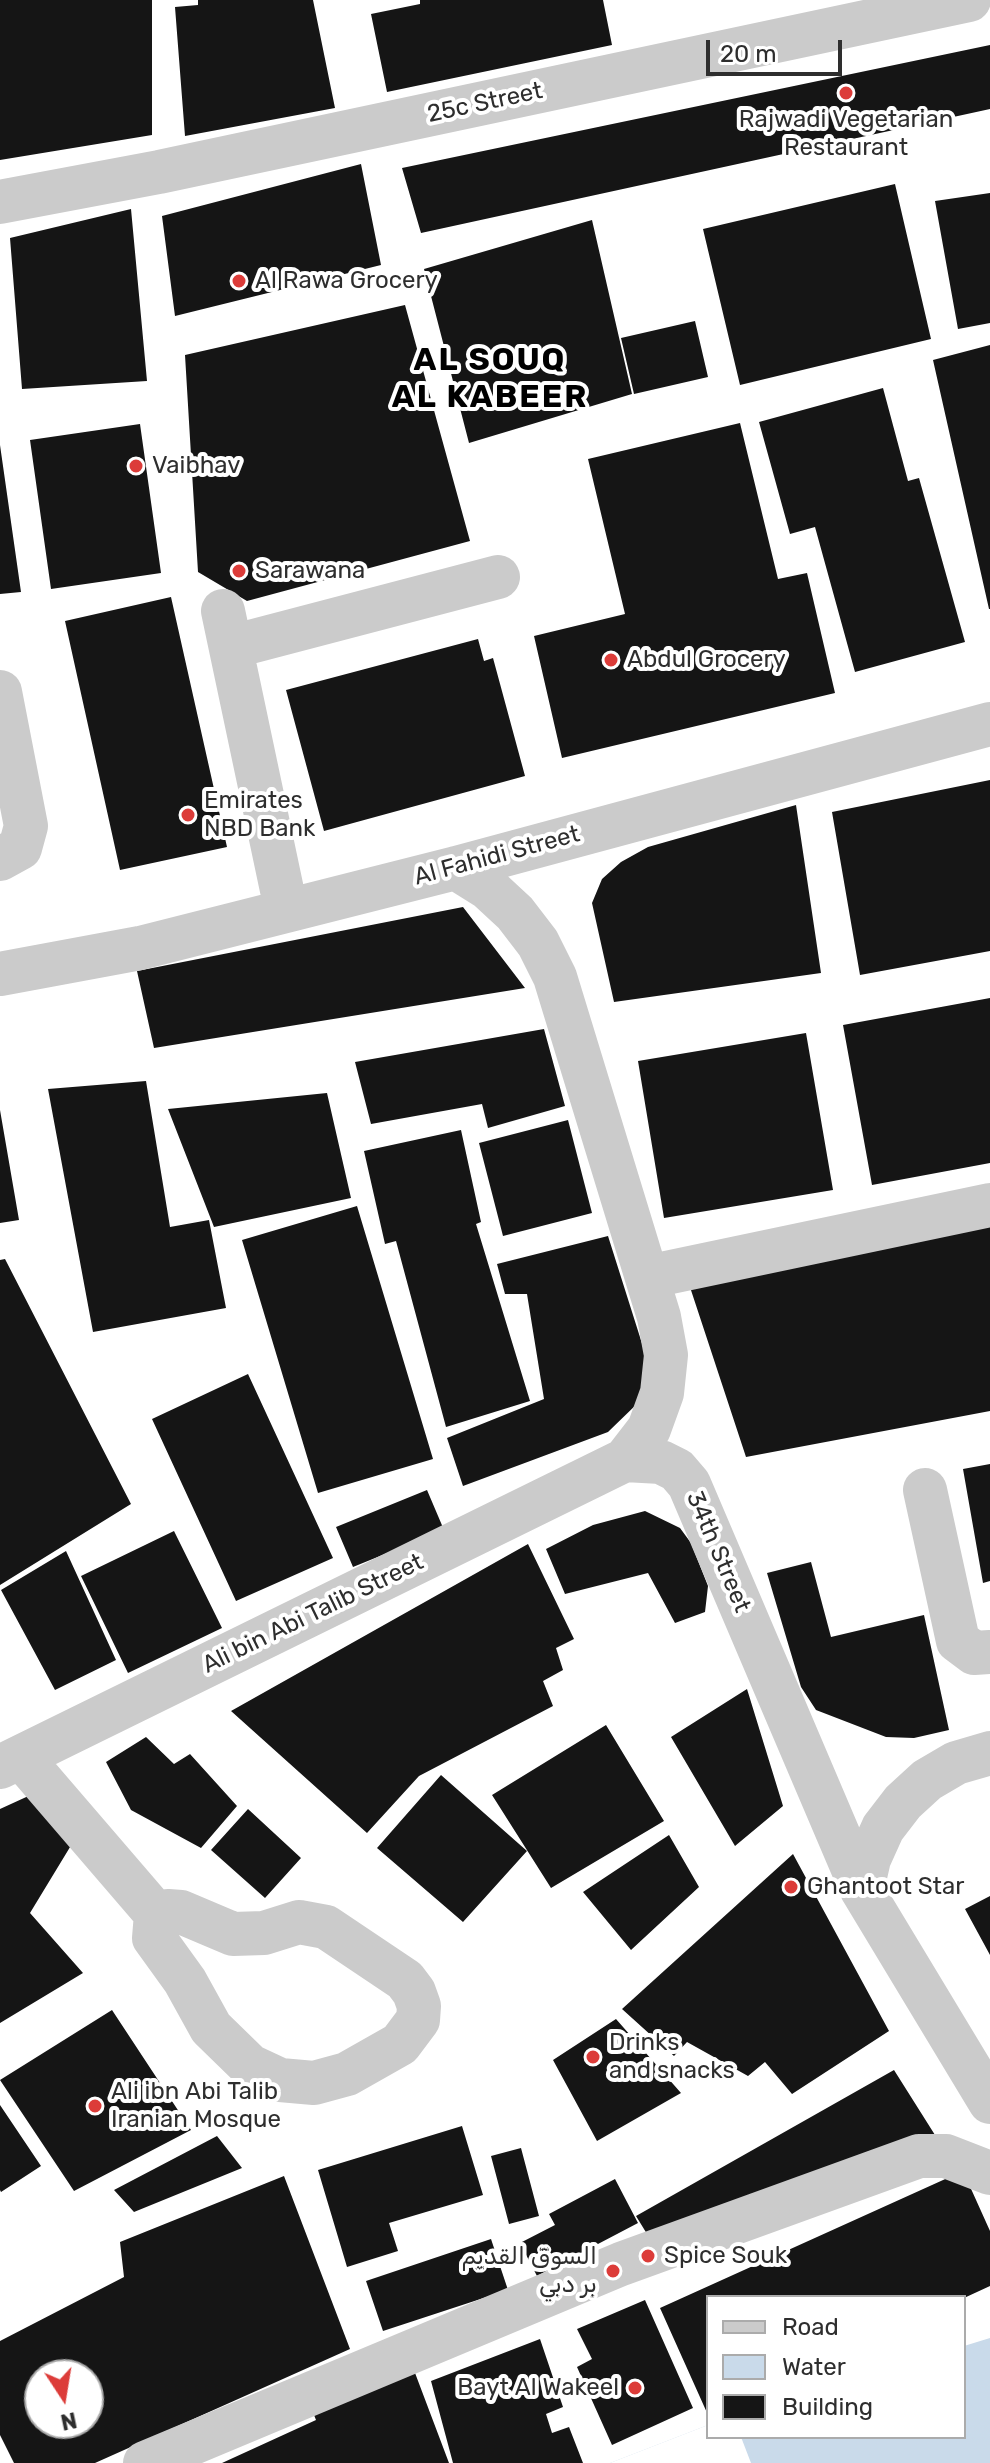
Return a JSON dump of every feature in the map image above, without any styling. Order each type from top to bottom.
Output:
[{"type":"street","name":"25c Street","points":[[0,202],[175,169],[969,0]]},
{"type":"street","points":[[286,909],[227,629],[498,577]]},
{"type":"street","points":[[0,692],[26,826],[20,848],[0,859]]},
{"type":"street","name":"Al Fahidi Street","points":[[0,974],[140,948],[456,868],[990,724]]},
{"type":"street","points":[[456,868],[488,888],[515,913],[538,943],[555,977],[647,1277],[666,1355],[662,1393],[649,1429],[625,1460]]},
{"type":"street","points":[[647,1277],[990,1205]]},
{"type":"street","name":"34th Street","points":[[625,1460],[643,1458],[661,1462],[677,1470],[689,1484],[862,1890],[990,2102]]},
{"type":"street","name":"Ali bin Abi Talib Street","points":[[11,1762],[625,1460]]},
{"type":"street","points":[[925,1490],[958,1641],[974,1653],[990,1652]]},
{"type":"street","points":[[862,1890],[878,1839],[903,1802],[927,1780],[956,1763],[990,1753]]},
{"type":"street","points":[[11,1762],[156,1914],[154,1938],[185,1981],[211,2028],[229,2049],[250,2066],[280,2080],[331,2080],[400,2044],[411,2034],[418,2020],[419,2006],[405,1980],[326,1927],[299,1922],[264,1933],[233,1934],[181,1912],[156,1914]]},
{"type":"street","points":[[185,1981],[233,1934]]},
{"type":"street","points":[[145,2463],[621,2264],[919,2156],[946,2156],[990,2173]]},
{"type":"water","points":[[990,2338],[990,2463],[610,2463],[706,2426],[706,2439],[966,2439],[966,2345]]},
{"type":"pier","points":[[706,2426],[706,2439],[742,2439],[751,2463],[610,2463]]},
{"type":"building","points":[[0,0],[152,0],[152,135],[0,160]]},
{"type":"building","points":[[198,0],[313,0],[335,108],[185,136],[175,7],[198,5]]},
{"type":"building","points":[[420,0],[603,0],[612,45],[387,92],[371,14],[420,4]]},
{"type":"building","points":[[990,45],[990,109],[421,233],[402,168]]},
{"type":"building","points":[[361,164],[381,265],[175,316],[162,216]]},
{"type":"building","points":[[895,184],[931,339],[740,385],[703,229]]},
{"type":"building","points":[[990,193],[990,323],[958,329],[935,201]]},
{"type":"building","points":[[131,209],[147,381],[22,389],[10,238]]},
{"type":"building","points":[[592,220],[632,394],[469,443],[424,269]]},
{"type":"building","points":[[405,305],[470,541],[247,601],[198,572],[185,355]]},
{"type":"building","points":[[695,321],[708,377],[634,394],[621,338]]},
{"type":"building","points":[[990,345],[990,609],[989,609],[933,360]]},
{"type":"building","points":[[883,388],[908,481],[919,478],[965,642],[855,672],[815,527],[790,534],[759,422]]},
{"type":"building","points":[[740,423],[778,579],[807,573],[835,693],[562,758],[534,636],[625,614],[588,459]]},
{"type":"building","points":[[140,424],[161,573],[51,589],[30,440]]},
{"type":"building","points":[[0,445],[21,592],[0,594]]},
{"type":"building","points":[[171,597],[227,847],[120,870],[65,621]]},
{"type":"building","points":[[478,639],[484,661],[493,658],[525,776],[324,831],[286,690]]},
{"type":"building","points":[[990,780],[990,951],[860,975],[832,812]]},
{"type":"building","points":[[796,805],[821,973],[614,1002],[592,903],[602,879],[621,862],[648,847]]},
{"type":"building","points":[[463,907],[525,988],[154,1048],[137,971]]},
{"type":"building","points":[[990,998],[990,1163],[872,1185],[843,1025]]},
{"type":"building","points":[[544,1029],[565,1106],[488,1128],[482,1104],[371,1124],[355,1062]]},
{"type":"building","points":[[806,1033],[833,1190],[664,1218],[638,1061]]},
{"type":"building","points":[[146,1081],[170,1227],[209,1220],[226,1308],[93,1332],[48,1089]]},
{"type":"building","points":[[327,1093],[351,1198],[214,1227],[168,1109]]},
{"type":"building","points":[[0,1110],[19,1220],[0,1223]]},
{"type":"building","points":[[568,1120],[592,1213],[503,1236],[479,1143]]},
{"type":"building","points":[[461,1130],[481,1222],[476,1224],[530,1401],[446,1427],[396,1241],[385,1244],[364,1151]]},
{"type":"building","points":[[357,1206],[433,1459],[318,1493],[242,1240]]},
{"type":"building","points":[[990,1219],[990,1411],[746,1457],[686,1275]]},
{"type":"building","points":[[608,1236],[645,1353],[641,1400],[608,1432],[463,1486],[447,1438],[544,1399],[527,1294],[505,1294],[497,1264]]},
{"type":"building","points":[[5,1259],[131,1504],[0,1585],[0,1260]]},
{"type":"building","points":[[248,1374],[333,1558],[236,1601],[152,1419]]},
{"type":"building","points":[[990,1464],[990,1581],[983,1583],[963,1469]]},
{"type":"building","points":[[427,1490],[444,1530],[353,1567],[336,1527]]},
{"type":"building","points":[[645,1511],[680,1528],[691,1543],[708,1586],[705,1612],[675,1623],[648,1573],[565,1594],[546,1549],[593,1525]]},
{"type":"building","points":[[174,1531],[222,1628],[128,1673],[81,1576]]},
{"type":"building","points":[[528,1544],[574,1639],[556,1648],[563,1670],[543,1681],[553,1706],[419,1776],[367,1833],[231,1711]]},
{"type":"building","points":[[66,1551],[116,1660],[55,1690],[1,1590]]},
{"type":"building","points":[[811,1562],[831,1637],[924,1615],[949,1730],[914,1738],[886,1737],[816,1710],[801,1687],[767,1573]]},
{"type":"building","points":[[747,1689],[783,1806],[735,1846],[671,1737]]},
{"type":"building","points":[[606,1725],[664,1821],[551,1888],[492,1795]]},
{"type":"building","points":[[146,1737],[174,1764],[190,1754],[237,1806],[201,1848],[131,1810],[106,1762]]},
{"type":"building","points":[[441,1775],[527,1851],[463,1922],[377,1848]]},
{"type":"building","points":[[35,1793],[81,1829],[30,1913],[83,1973],[0,2023],[0,1809]]},
{"type":"building","points":[[248,1809],[301,1858],[265,1898],[211,1850]]},
{"type":"building","points":[[669,1835],[699,1887],[631,1950],[583,1892]]},
{"type":"building","points":[[793,1854],[889,2031],[792,2094],[765,2062],[748,2076],[687,2042],[674,2056],[622,2009]]},
{"type":"building","points":[[990,1896],[990,1955],[965,1909]]},
{"type":"building","name":"Ali ibn Abi Talib Iranian Mosque","points":[[112,2010],[191,2130],[74,2191],[0,2080]]},
{"type":"building","points":[[616,2019],[681,2093],[597,2141],[553,2060]]},
{"type":"building","points":[[894,2070],[935,2135],[655,2247],[636,2216]]},
{"type":"building","points":[[0,2105],[41,2166],[1,2192],[0,2190]]},
{"type":"building","points":[[462,2126],[483,2195],[389,2223],[398,2251],[347,2267],[318,2170]]},
{"type":"building","points":[[217,2136],[242,2168],[134,2212],[114,2190]]},
{"type":"building","points":[[521,2148],[539,2216],[509,2224],[491,2156]]},
{"type":"building","points":[[963,2171],[990,2231],[990,2286],[966,2297],[706,2295],[706,2411],[660,2308]]},
{"type":"building","points":[[284,2176],[350,2349],[95,2463],[14,2463],[0,2435],[0,2341],[124,2277],[120,2242]]},
{"type":"building","points":[[615,2179],[638,2223],[537,2276],[520,2243],[555,2225],[549,2214]]},
{"type":"building","points":[[491,2239],[508,2290],[383,2331],[366,2281]]},
{"type":"building","name":"Bayt Al Wakeel","points":[[645,2300],[693,2408],[612,2445],[577,2367],[592,2359],[577,2329]]},
{"type":"building","points":[[540,2339],[563,2407],[546,2414],[552,2433],[569,2427],[583,2463],[453,2463],[431,2381]]},
{"type":"building","points":[[409,2357],[449,2463],[222,2463],[316,2420],[306,2395]]},
{"type":"place","name":"Rajwadi Vegetarian Restaurant","points":[[846,93]]},
{"type":"place","name":"Al Rawa Grocery","points":[[239,281]]},
{"type":"place","name":"Vaibhav","points":[[136,466]]},
{"type":"place","name":"Sarawana","points":[[239,571]]},
{"type":"place","name":"Abdul Grocery","points":[[611,660]]},
{"type":"place","name":"Emirates NBD Bank","points":[[188,815]]},
{"type":"place","name":"Ghantoot Star","points":[[791,1887]]},
{"type":"place","name":"Drinks and snacks","points":[[593,2057]]},
{"type":"place","name":"Ali ibn Abi Talib Iranian Mosque","points":[[95,2106]]},
{"type":"place","name":"Spice Souk","points":[[648,2256]]},
{"type":"place","name":"السوق القديم بر دبي","points":[[613,2271]]},
{"type":"place","name":"Bayt Al Wakeel","points":[[635,2388]]},
{"type":"district","name":"AL SOUQ AL KABEER","points":[[490,380]]}]
